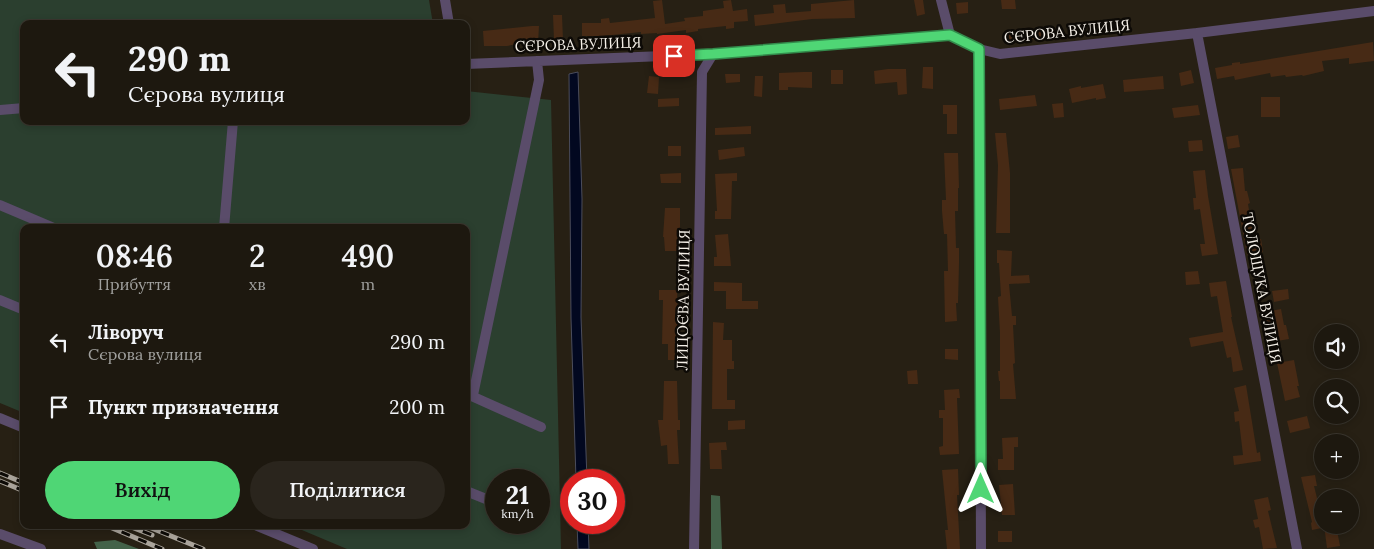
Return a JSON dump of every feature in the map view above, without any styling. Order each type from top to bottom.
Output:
[{"type":"street","points":[[445,0],[448,20]]},
{"type":"street","points":[[941,0],[950,35]]},
{"type":"street","name":"СЄРОВА ВУЛИЦЯ","points":[[470,64],[713,54],[950,35],[979,49],[1000,54],[1197,33],[1374,11]]},
{"type":"street","name":"ТОЛОЩУКА ВУЛИЦЯ","points":[[1197,33],[1297,549]]},
{"type":"street","points":[[979,49],[981,549]]},
{"type":"street","name":"ЛИЦОЄВА ВУЛИЦЯ","points":[[694,549],[702,72],[713,54]]},
{"type":"street","points":[[470,390],[539,80],[537,61]]},
{"type":"street","points":[[0,110],[20,108]]},
{"type":"street","points":[[224,224],[233,125]]},
{"type":"street","points":[[0,205],[45,224]]},
{"type":"street","points":[[0,300],[20,308]]},
{"type":"street","points":[[470,394],[541,427]]},
{"type":"street","points":[[0,418],[20,426]]},
{"type":"street","points":[[470,493],[485,499]]},
{"type":"street","points":[[265,529],[313,549]]},
{"type":"street","points":[[0,534],[41,549]]},
{"type":"green space","points":[[0,0],[429,0],[432,20],[20,20],[20,125],[470,125],[470,91],[551,100],[561,549],[347,549],[300,529],[470,529],[470,224],[20,224],[20,411],[0,403]]},
{"type":"green space","points":[[711,495],[720,496],[722,549],[711,549]]},
{"type":"green space","points":[[115,540],[139,549],[97,549],[94,542]]},
{"type":"water","points":[[578,72],[582,199],[581,317],[587,469],[576,469],[571,318],[569,74]]},
{"type":"water","points":[[577,534],[588,534],[589,549],[578,549]]},
{"type":"building","points":[[662,0],[665,24],[685,21],[684,18],[703,16],[703,11],[724,8],[723,1],[731,0],[733,11],[747,9],[748,21],[734,22],[734,28],[726,29],[726,26],[698,29],[698,31],[686,33],[686,30],[657,34],[641,34],[641,32],[582,36],[582,23],[601,23],[601,19],[609,18],[610,23],[655,18],[653,1]]},
{"type":"building","points":[[854,0],[855,18],[812,19],[755,26],[754,15],[774,13],[773,5],[785,4],[786,13],[811,11],[811,4]]},
{"type":"building","points":[[914,0],[923,0],[925,14],[917,16]]},
{"type":"building","points":[[1001,0],[1015,0],[1016,9],[1002,9]]},
{"type":"building","points":[[968,2],[968,13],[957,14],[956,3]]},
{"type":"building","points":[[553,15],[562,15],[563,40],[554,40]]},
{"type":"building","points":[[539,26],[538,43],[484,46],[483,31]]},
{"type":"building","points":[[1043,30],[1044,39],[1009,40],[1009,31]]},
{"type":"building","points":[[1373,42],[1374,61],[1349,64],[1349,58],[1322,61],[1324,71],[1303,76],[1286,77],[1285,75],[1271,77],[1270,73],[1235,80],[1234,76],[1217,79],[1215,68],[1232,65],[1232,63],[1240,62],[1240,64]]},
{"type":"building","points":[[923,67],[933,67],[933,89],[922,88]]},
{"type":"building","points":[[906,69],[907,94],[898,95],[897,82],[875,84],[874,71]]},
{"type":"building","points":[[831,70],[843,70],[843,84],[831,84]]},
{"type":"building","points":[[1191,70],[1194,83],[1181,86],[1179,73]]},
{"type":"building","points":[[812,72],[812,88],[788,87],[788,90],[779,90],[779,73]]},
{"type":"building","points":[[725,74],[740,74],[740,82],[726,83]]},
{"type":"building","points":[[649,76],[659,77],[658,94],[647,93]]},
{"type":"building","points":[[755,76],[763,76],[762,97],[754,96]]},
{"type":"building","points":[[1163,76],[1164,89],[1124,92],[1123,80]]},
{"type":"building","points":[[1103,84],[1106,98],[1072,103],[1069,89]]},
{"type":"building","points":[[1035,95],[1037,106],[1000,110],[999,99]]},
{"type":"building","points":[[1261,97],[1280,97],[1280,117],[1261,117]]},
{"type":"building","points":[[679,98],[679,106],[658,107],[658,99]]},
{"type":"building","points":[[1063,103],[1064,117],[1054,118],[1052,104]]},
{"type":"building","points":[[943,105],[957,105],[957,134],[947,134],[947,114],[943,114]]},
{"type":"building","points":[[1198,105],[1200,115],[1174,118],[1172,108]]},
{"type":"building","points":[[751,126],[751,134],[715,135],[715,128]]},
{"type":"building","points":[[995,133],[1006,133],[1010,173],[1010,233],[996,233],[998,165]]},
{"type":"building","points":[[1238,135],[1240,147],[1228,149],[1226,137]]},
{"type":"building","points":[[1202,140],[1203,151],[1189,152],[1188,141]]},
{"type":"building","points":[[668,146],[681,146],[681,156],[668,156]]},
{"type":"building","points":[[744,147],[745,156],[719,160],[718,150]]},
{"type":"building","points":[[944,153],[958,153],[959,188],[958,211],[955,211],[956,248],[959,248],[957,321],[945,322],[944,271],[948,271],[947,234],[944,234],[942,211],[942,200],[946,200]]},
{"type":"building","points":[[1243,168],[1245,191],[1247,191],[1250,203],[1248,204],[1254,240],[1261,239],[1263,252],[1247,255],[1231,169]]},
{"type":"building","points":[[1205,170],[1218,254],[1202,256],[1200,244],[1205,244],[1200,209],[1194,210],[1193,198],[1196,198],[1193,171]]},
{"type":"building","points":[[681,173],[681,183],[661,183],[660,174]]},
{"type":"building","points":[[737,173],[737,181],[732,181],[731,219],[715,219],[715,211],[717,211],[715,174]]},
{"type":"building","points":[[665,208],[680,208],[680,251],[665,251],[663,237]]},
{"type":"building","points":[[728,234],[731,266],[714,266],[714,257],[717,257],[715,235]]},
{"type":"building","points":[[997,250],[1012,251],[1011,276],[1029,275],[1030,283],[1009,284],[1012,316],[1016,316],[1016,325],[1013,325],[1015,363],[1013,364],[1016,399],[1000,399],[998,297],[1001,296]]},
{"type":"building","points":[[1198,271],[1200,284],[1186,285],[1185,272]]},
{"type":"building","points":[[1226,281],[1231,317],[1243,370],[1233,372],[1231,357],[1227,358],[1223,341],[1191,347],[1189,338],[1223,332],[1217,296],[1211,297],[1209,283]]},
{"type":"building","points":[[714,282],[742,283],[742,301],[758,301],[758,309],[726,309],[726,291],[714,291]]},
{"type":"building","points":[[1288,289],[1289,299],[1274,302],[1272,291]]},
{"type":"building","points":[[659,290],[677,290],[678,321],[680,321],[680,331],[677,330],[679,360],[668,360],[668,344],[662,344],[663,300],[659,300]]},
{"type":"building","points":[[1281,309],[1289,339],[1271,342],[1268,321],[1266,321],[1264,312]]},
{"type":"building","points":[[713,322],[724,323],[723,340],[732,340],[734,369],[727,369],[727,400],[735,400],[735,409],[712,409]]},
{"type":"building","points":[[945,349],[958,349],[958,360],[945,359]]},
{"type":"building","points":[[1294,360],[1300,397],[1285,401],[1277,363]]},
{"type":"building","points":[[917,370],[918,384],[908,384],[907,371]]},
{"type":"building","points":[[664,381],[677,381],[678,420],[680,420],[680,430],[677,430],[679,464],[668,464],[667,445],[661,446],[658,420],[663,420]]},
{"type":"building","points":[[1246,385],[1257,453],[1260,452],[1261,461],[1234,465],[1233,456],[1243,455],[1239,421],[1235,422],[1234,412],[1239,411],[1234,388]]},
{"type":"building","points":[[959,389],[960,398],[957,398],[959,454],[940,455],[939,447],[943,446],[943,418],[939,418],[939,410],[945,410],[944,390]]},
{"type":"building","points":[[1307,416],[1310,428],[1290,433],[1287,421]]},
{"type":"building","points":[[745,420],[745,429],[728,430],[728,421]]},
{"type":"building","points":[[1018,437],[1018,447],[1014,447],[1014,470],[998,470],[998,459],[1003,459],[1002,438]]},
{"type":"building","points":[[726,442],[727,450],[721,450],[722,469],[710,469],[709,443]]},
{"type":"building","points":[[958,469],[959,495],[957,495],[960,549],[947,549],[945,530],[948,530],[942,470]]},
{"type":"building","points":[[1314,475],[1314,479],[1316,479],[1317,486],[1314,486],[1314,530],[1312,530],[1312,522],[1301,477]]},
{"type":"building","points":[[1013,484],[1015,515],[1002,515],[999,485]]},
{"type":"building","points":[[1268,497],[1271,510],[1268,511],[1277,548],[1263,549],[1259,527],[1255,528],[1253,520],[1258,519],[1254,500]]},
{"type":"building","points":[[998,531],[1012,531],[1012,542],[998,542]]},
{"type":"building","points":[[1325,534],[1338,534],[1340,546],[1327,548]]},
{"type":"railway","points":[[0,473],[20,481]]},
{"type":"railway","points":[[0,481],[20,489]]},
{"type":"railway","points":[[114,529],[162,549]]},
{"type":"railway","points":[[136,529],[152,535]]},
{"type":"railway","points":[[154,529],[203,549]]},
{"type":"route","points":[[674,56],[950,35],[979,49],[981,489]]}]
